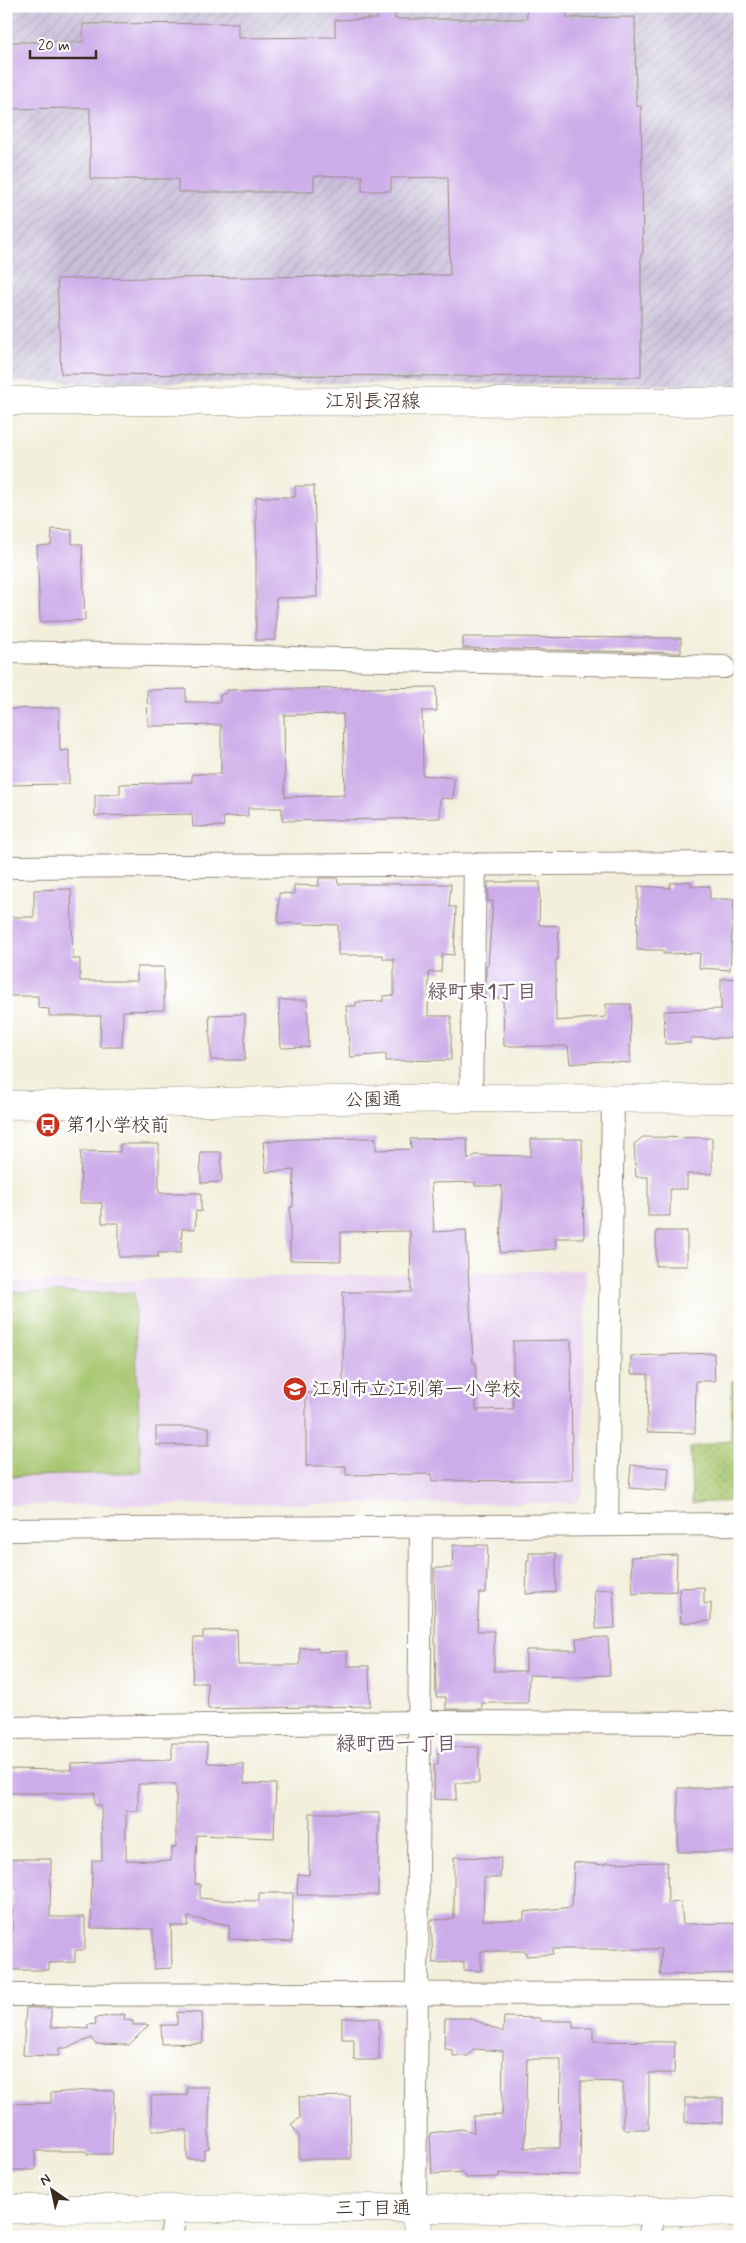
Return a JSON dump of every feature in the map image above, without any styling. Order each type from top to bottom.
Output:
[{"type":"street","name":"江別長沼線","points":[[6,401],[740,402]]},
{"type":"street","points":[[6,652],[724,667]]},
{"type":"street","points":[[6,867],[740,863]]},
{"type":"street","points":[[471,1098],[475,864]]},
{"type":"street","name":"公園通","points":[[6,1105],[471,1098],[740,1099]]},
{"type":"street","points":[[607,1525],[613,1100]]},
{"type":"street","points":[[6,1530],[740,1524]]},
{"type":"street","points":[[418,2237],[415,2208],[416,1994],[422,1527]]},
{"type":"street","points":[[6,1728],[419,1722],[740,1723]]},
{"type":"street","points":[[6,1995],[740,1992]]},
{"type":"street","name":"三丁目通","points":[[6,2209],[415,2208],[652,2224],[740,2212]]},
{"type":"street","points":[[171,2237],[176,2210]]},
{"type":"shaded area","points":[[6,6],[740,6],[740,385],[6,382]]},
{"type":"shaded area","name":"江別市立江別第一小学校","points":[[586,1270],[582,1495],[575,1503],[6,1505],[6,1283]]},
{"type":"green space","points":[[6,1292],[134,1293],[141,1472],[6,1477]]},
{"type":"green space","points":[[732,1381],[740,1381],[740,1501],[692,1503],[690,1448],[731,1439]]},
{"type":"building","points":[[377,6],[395,6],[395,19],[527,19],[526,6],[566,6],[567,18],[635,17],[636,106],[641,106],[643,254],[641,254],[641,377],[61,374],[57,279],[450,275],[448,177],[391,178],[391,191],[362,191],[362,176],[314,176],[314,192],[178,192],[178,179],[90,179],[90,108],[6,109],[6,42],[83,42],[83,24],[238,23],[238,38],[335,37],[335,20],[377,19]]},
{"type":"building","points":[[295,486],[314,486],[317,597],[276,598],[276,640],[256,640],[256,497],[295,497]]},
{"type":"building","points":[[52,529],[72,530],[72,544],[82,544],[85,620],[40,622],[37,546],[51,545]]},
{"type":"building","points":[[463,637],[681,638],[681,653],[463,648]]},
{"type":"building","points":[[436,687],[437,711],[422,711],[423,775],[454,778],[453,799],[440,798],[440,818],[282,821],[282,808],[248,808],[248,816],[223,817],[224,826],[193,827],[192,814],[95,816],[95,795],[120,794],[120,784],[192,782],[192,774],[221,774],[221,725],[148,726],[147,690],[186,689],[186,702],[220,702],[220,695],[227,693],[227,690]],"holes":[[[343,714],[345,795],[285,797],[284,715]]]},
{"type":"building","points":[[59,708],[60,751],[69,750],[69,784],[6,785],[6,709]]},
{"type":"building","points":[[319,878],[337,878],[338,884],[451,884],[449,907],[456,907],[454,955],[442,954],[441,972],[429,972],[428,1016],[451,1016],[451,1060],[386,1061],[386,1054],[350,1057],[346,1006],[356,1006],[356,1002],[383,1001],[383,996],[394,995],[394,959],[383,959],[383,955],[338,955],[338,925],[278,923],[279,893],[294,894],[294,885],[319,886]]},
{"type":"building","points":[[691,881],[691,886],[710,886],[710,899],[734,899],[730,970],[699,968],[700,953],[663,954],[663,950],[637,950],[638,886],[670,888],[670,883]]},
{"type":"building","points":[[488,882],[540,882],[539,925],[559,926],[558,960],[556,959],[556,1021],[606,1017],[606,1004],[631,1004],[630,1063],[602,1061],[570,1064],[568,1046],[504,1046],[503,998],[486,998],[486,965],[488,965],[493,901],[488,901]]},
{"type":"building","points":[[71,889],[73,959],[80,959],[80,981],[137,981],[137,967],[164,967],[164,1010],[123,1011],[122,1047],[100,1047],[101,1016],[49,1016],[49,1009],[38,1008],[38,996],[6,996],[6,917],[34,917],[34,890]]},
{"type":"building","points":[[740,978],[740,1017],[737,1017],[737,1038],[691,1038],[691,1043],[665,1044],[664,1011],[721,1009],[721,979]]},
{"type":"building","points":[[279,1000],[307,1000],[309,1047],[281,1048]]},
{"type":"building","points":[[245,1014],[245,1060],[211,1060],[209,1015]]},
{"type":"building","points":[[643,1137],[712,1138],[712,1174],[687,1174],[687,1189],[670,1189],[670,1216],[648,1216],[648,1177],[636,1177],[634,1144]]},
{"type":"building","points":[[376,1138],[376,1150],[411,1149],[410,1139],[467,1138],[468,1160],[475,1155],[531,1156],[531,1139],[582,1139],[584,1238],[555,1238],[556,1249],[500,1253],[502,1186],[475,1186],[475,1182],[431,1183],[434,1232],[466,1230],[473,1363],[476,1363],[476,1410],[513,1409],[513,1341],[571,1340],[572,1480],[432,1481],[432,1474],[346,1475],[346,1466],[306,1466],[306,1393],[343,1393],[343,1292],[411,1292],[410,1231],[341,1232],[341,1261],[290,1260],[290,1207],[293,1207],[294,1170],[266,1172],[263,1142],[298,1139]]},
{"type":"building","points":[[120,1144],[159,1144],[159,1193],[201,1193],[201,1212],[196,1211],[195,1229],[182,1229],[181,1253],[158,1253],[158,1257],[119,1257],[119,1223],[102,1223],[102,1203],[80,1203],[81,1151],[120,1152]]},
{"type":"building","points":[[200,1152],[221,1152],[222,1182],[201,1183]]},
{"type":"building","points":[[656,1231],[687,1231],[687,1266],[656,1266]]},
{"type":"building","points":[[714,1353],[715,1381],[696,1381],[695,1433],[647,1432],[648,1374],[631,1374],[631,1356]]},
{"type":"building","points":[[156,1427],[209,1427],[209,1445],[156,1445]]},
{"type":"building","points":[[631,1465],[669,1468],[667,1491],[629,1488]]},
{"type":"building","points":[[453,1545],[488,1545],[486,1593],[479,1593],[477,1631],[494,1631],[494,1671],[526,1671],[526,1650],[577,1650],[576,1638],[608,1637],[610,1675],[529,1675],[528,1703],[482,1703],[482,1709],[446,1709],[446,1697],[436,1697],[434,1568],[452,1568]]},
{"type":"building","points":[[529,1553],[556,1553],[556,1592],[526,1594]]},
{"type":"building","points":[[677,1555],[676,1591],[633,1594],[631,1557]]},
{"type":"building","points":[[704,1587],[704,1604],[711,1603],[711,1621],[681,1623],[679,1588]]},
{"type":"building","points":[[613,1589],[615,1628],[596,1629],[594,1590]]},
{"type":"building","points":[[237,1630],[238,1665],[300,1665],[300,1648],[318,1648],[318,1652],[347,1651],[347,1666],[369,1666],[370,1706],[208,1709],[207,1683],[192,1683],[194,1638],[203,1638],[203,1631]]},
{"type":"building","points":[[172,1743],[207,1743],[207,1761],[209,1763],[244,1764],[244,1783],[276,1784],[274,1838],[197,1835],[195,1884],[200,1884],[200,1898],[218,1900],[259,1901],[259,1893],[293,1893],[292,1942],[229,1939],[229,1925],[188,1917],[188,1926],[171,1926],[172,1968],[154,1969],[153,1929],[91,1928],[92,1860],[102,1860],[101,1805],[95,1805],[95,1793],[6,1793],[6,1769],[71,1770],[71,1763],[172,1760]],"holes":[[[138,1784],[176,1784],[176,1847],[172,1847],[171,1861],[126,1860],[126,1811],[138,1811]]]},
{"type":"building","points":[[445,1747],[479,1747],[479,1783],[456,1783],[456,1800],[434,1799],[434,1764],[438,1764],[438,1752],[445,1752]]},
{"type":"building","points":[[678,1788],[740,1788],[740,1852],[678,1852]]},
{"type":"building","points":[[310,1813],[379,1813],[378,1895],[297,1895],[298,1874],[309,1875]]},
{"type":"building","points":[[454,1857],[501,1858],[500,1878],[484,1878],[483,1920],[524,1920],[524,1912],[572,1907],[574,1862],[605,1865],[605,1863],[667,1862],[668,1903],[681,1902],[683,1924],[740,1923],[740,1973],[660,1975],[661,1949],[552,1949],[553,1954],[526,1956],[525,1951],[481,1951],[481,1971],[464,1970],[464,1962],[433,1963],[431,1920],[454,1919]]},
{"type":"building","points":[[6,1859],[51,1859],[50,1917],[85,1917],[85,1950],[75,1950],[75,1962],[49,1963],[49,1970],[11,1970],[13,1891],[6,1891]]},
{"type":"building","points":[[26,2008],[51,2008],[51,2027],[89,2029],[87,2025],[96,2024],[95,2018],[125,2014],[124,2020],[133,2021],[133,2025],[149,2025],[129,2045],[95,2044],[92,2038],[66,2048],[59,2048],[59,2056],[23,2055]]},
{"type":"building","points":[[177,2012],[202,2013],[203,2043],[162,2044],[161,2025],[177,2025]]},
{"type":"building","points":[[504,2017],[540,2018],[540,2021],[573,2021],[573,2028],[593,2028],[593,2041],[675,2042],[674,2073],[649,2073],[649,2129],[623,2129],[623,2082],[581,2081],[580,2175],[499,2173],[499,2177],[466,2178],[464,2172],[432,2174],[430,2133],[461,2129],[474,2132],[473,2116],[502,2115],[503,2051],[474,2049],[468,2056],[453,2056],[453,2050],[444,2049],[445,2018],[470,2018],[503,2032]],"holes":[[[527,2059],[561,2059],[560,2148],[525,2148]]]},
{"type":"building","points":[[342,2018],[379,2018],[379,2060],[354,2060],[354,2039],[342,2039]]},
{"type":"building","points":[[187,2087],[209,2087],[209,2148],[204,2151],[204,2159],[187,2159],[187,2130],[152,2131],[151,2096],[187,2095]]},
{"type":"building","points":[[88,2090],[114,2091],[112,2154],[87,2154],[87,2151],[35,2151],[35,2170],[6,2170],[6,2104],[51,2103],[51,2093]]},
{"type":"building","points":[[350,2096],[351,2159],[299,2159],[299,2136],[291,2124],[300,2118],[299,2097]]},
{"type":"building","points":[[685,2098],[723,2098],[723,2123],[685,2122]]},
{"type":"place","name":"第1小学校前","points":[[48,1125]]},
{"type":"place","name":"江別市立江別第一小学校","points":[[295,1389]]},
{"type":"district","name":"緑町東1丁目","points":[[482,992]]},
{"type":"district","name":"緑町西一丁目","points":[[396,1744]]}]
